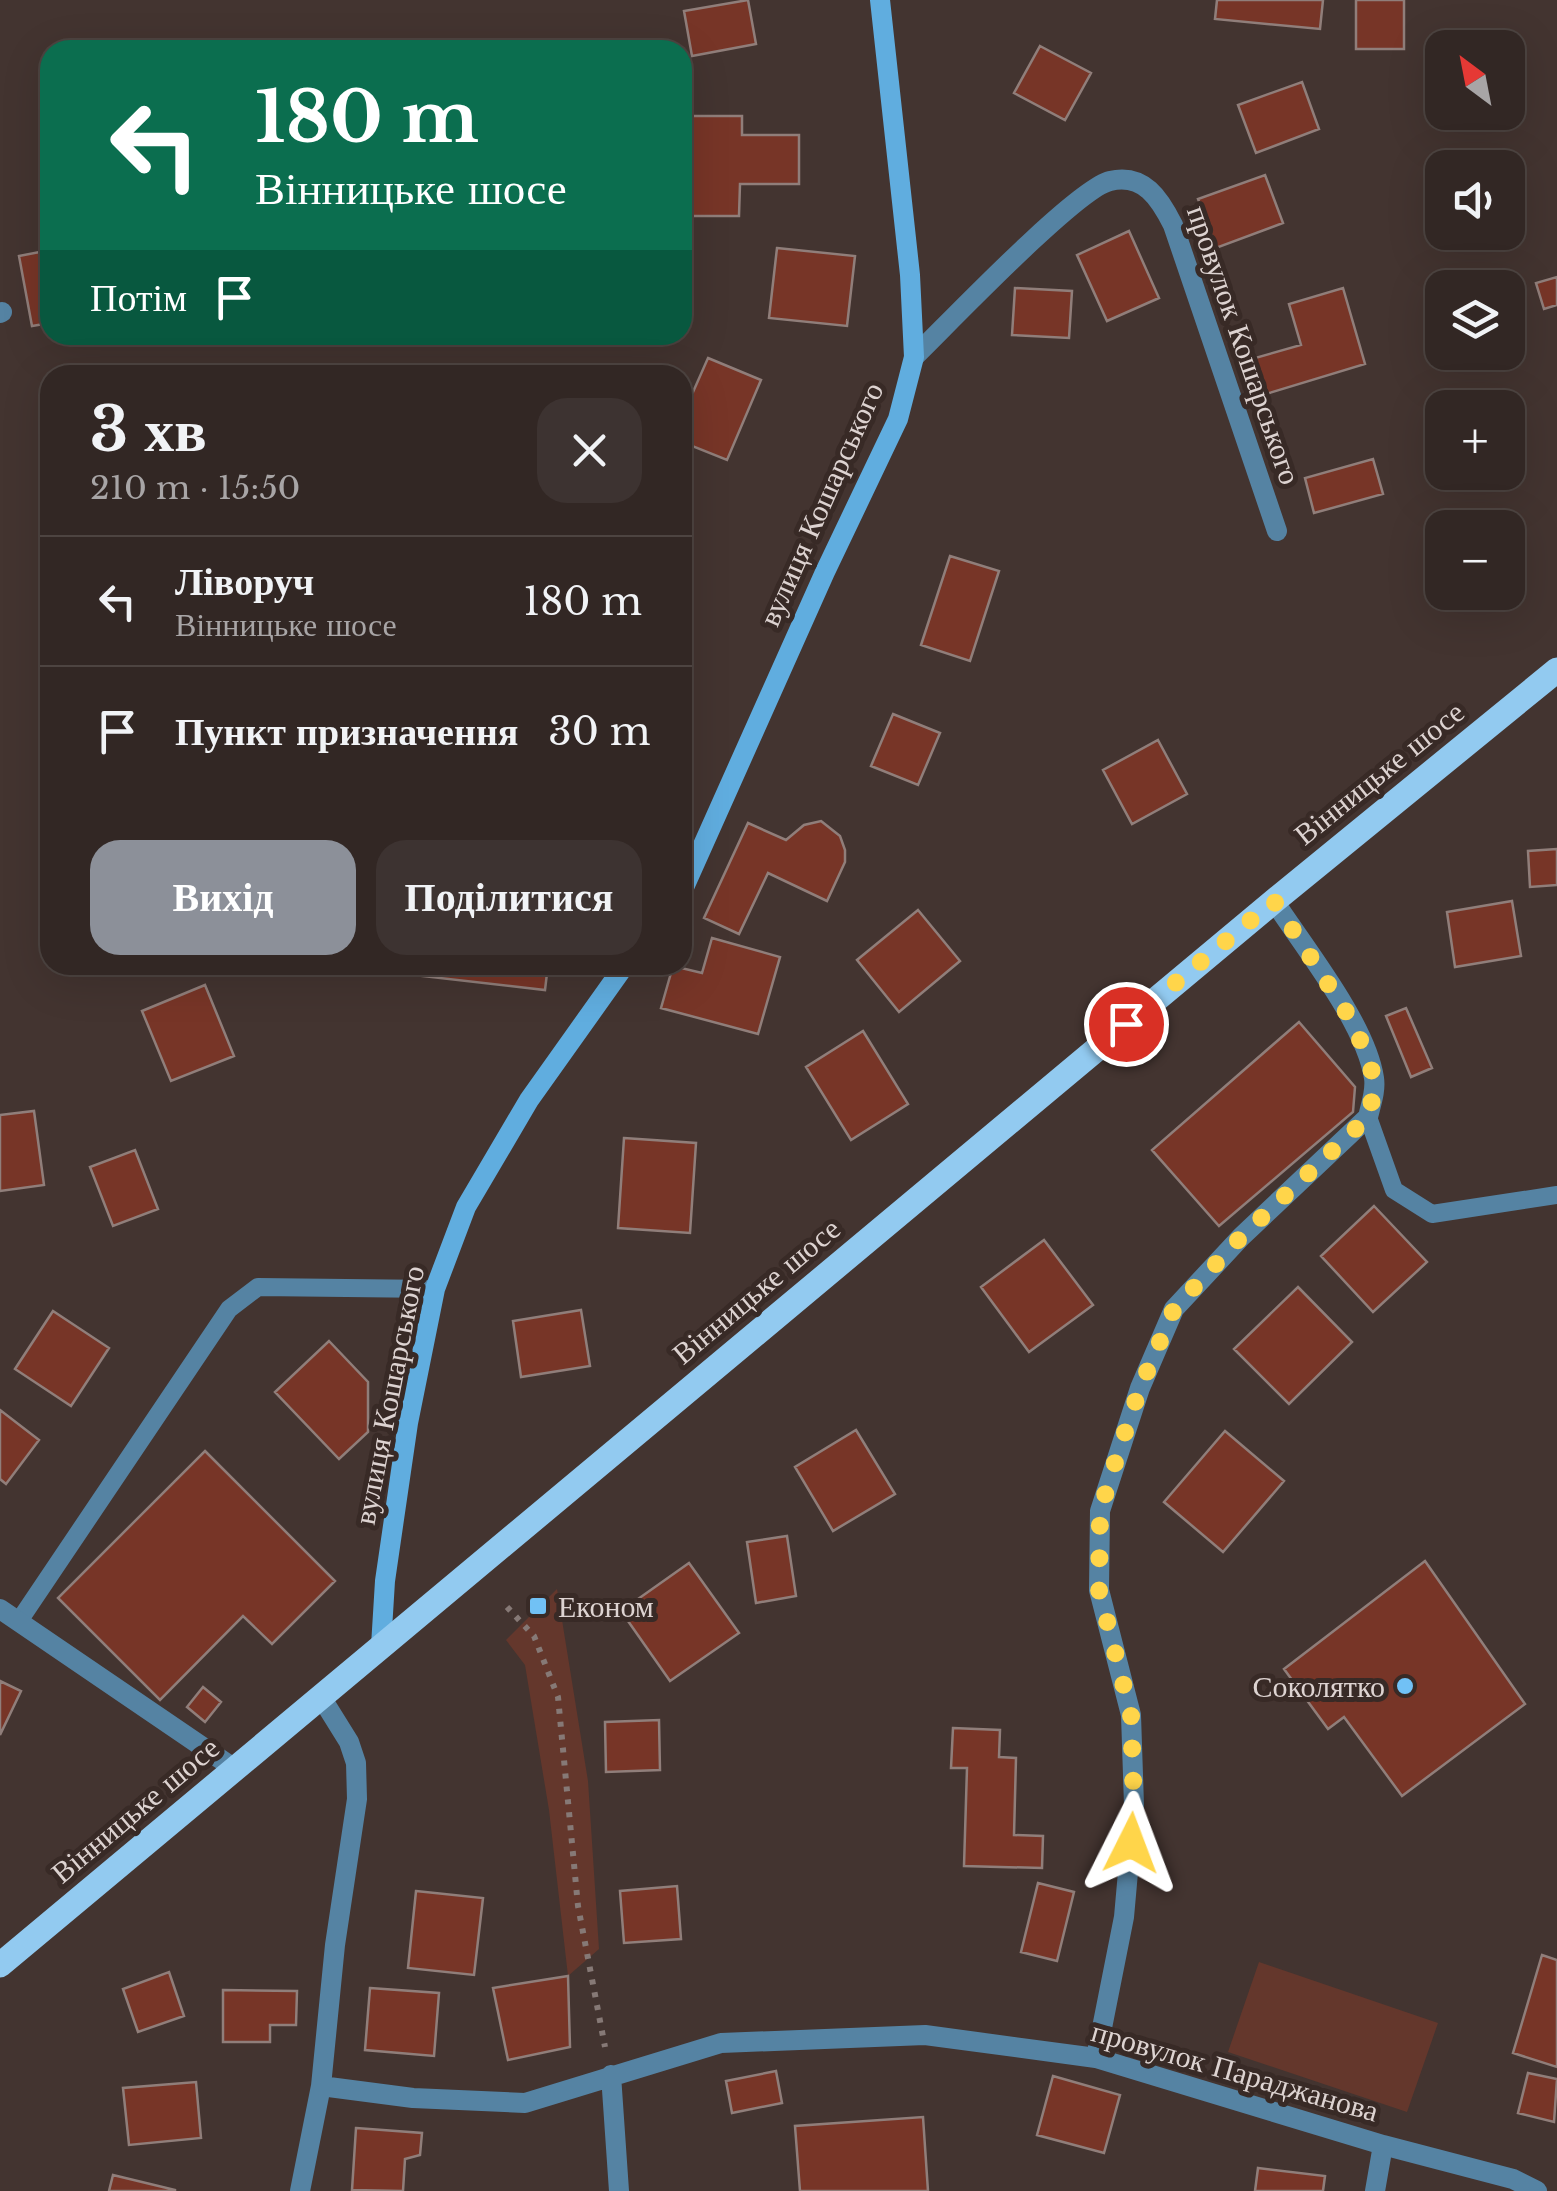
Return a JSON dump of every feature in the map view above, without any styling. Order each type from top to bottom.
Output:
[{"type":"main road","name":"Вінницьке шосе","points":[[0,1965],[1274,901],[1557,670]]},
{"type":"street","name":"вулиця Кошарського","points":[[692,869],[824,572],[898,418],[914,357],[910,275],[880,0]]},
{"type":"street","name":"провулок Кошарського","points":[[914,357],[1076,202],[1108,181],[1136,181],[1158,196],[1173,225],[1277,531]]},
{"type":"street","points":[[1096,2058],[1124,1918],[1134,1805],[1131,1714],[1099,1590],[1100,1511],[1140,1388],[1174,1309],[1241,1237],[1368,1117],[1374,1077],[1354,1024],[1274,901]]},
{"type":"street","name":"вулиця Кошарського","points":[[381,1646],[385,1581],[408,1423],[435,1289],[466,1207],[529,1100],[618,975]]},
{"type":"street","points":[[0,1609],[235,1769]]},
{"type":"street","points":[[300,2191],[321,2086],[336,1945],[358,1799],[356,1763],[350,1742],[321,1697]]},
{"type":"street","name":"провулок Параджанова","points":[[321,2086],[413,2098],[525,2102],[722,2042],[925,2035],[1096,2058],[1382,2145],[1513,2180],[1537,2191]]},
{"type":"street","points":[[610,2074],[618,2191]]},
{"type":"street","points":[[1376,2191],[1382,2145]]},
{"type":"lane","points":[[1368,1117],[1394,1190],[1432,1214],[1557,1195]]},
{"type":"lane","points":[[20,1622],[228,1309],[258,1287],[435,1289]]},
{"type":"path","points":[[506,1607],[534,1636],[558,1698],[578,1906],[610,2074]]},
{"type":"shaded area","points":[[557,1589],[588,1781],[599,1949],[568,1976],[549,1810],[525,1665],[506,1640]]},
{"type":"shaded area","points":[[1259,1962],[1438,2023],[1407,2112],[1228,2052]]},
{"type":"building","points":[[748,0],[756,44],[692,56],[684,11]]},
{"type":"building","points":[[1217,0],[1323,0],[1320,29],[1215,19]]},
{"type":"building","points":[[1356,0],[1404,0],[1404,49],[1356,49]]},
{"type":"building","points":[[1040,46],[1091,73],[1065,120],[1014,93]]},
{"type":"building","points":[[1302,82],[1319,129],[1256,153],[1238,105]]},
{"type":"building","points":[[692,116],[742,116],[742,135],[799,135],[799,184],[740,184],[739,216],[692,216]]},
{"type":"building","points":[[1265,175],[1283,223],[1216,248],[1198,199]]},
{"type":"building","points":[[1129,231],[1159,298],[1107,321],[1077,255]]},
{"type":"building","points":[[777,248],[855,256],[847,326],[769,318]]},
{"type":"building","points":[[40,252],[40,325],[32,326],[19,256]]},
{"type":"building","points":[[1557,277],[1557,305],[1544,309],[1536,283]]},
{"type":"building","points":[[1015,288],[1072,291],[1069,338],[1012,335]]},
{"type":"building","points":[[1343,288],[1365,364],[1266,394],[1255,358],[1301,345],[1289,304]]},
{"type":"building","points":[[708,358],[761,380],[727,460],[692,446],[692,394]]},
{"type":"building","points":[[1373,459],[1383,494],[1314,513],[1305,478]]},
{"type":"building","points":[[950,556],[999,571],[970,661],[921,645]]},
{"type":"building","points":[[893,714],[940,733],[918,785],[871,766]]},
{"type":"building","points":[[1158,740],[1187,794],[1132,824],[1103,770]]},
{"type":"building","points":[[821,821],[840,836],[845,850],[845,862],[827,901],[768,873],[739,934],[704,918],[748,823],[786,840],[804,825]]},
{"type":"building","points":[[1557,849],[1557,885],[1530,887],[1528,851]]},
{"type":"building","points":[[1512,901],[1521,956],[1455,967],[1447,912]]},
{"type":"building","points":[[918,910],[960,961],[899,1012],[857,960]]},
{"type":"building","points":[[712,938],[780,957],[758,1034],[661,1008],[670,975],[692,975],[692,971],[702,973]]},
{"type":"building","points":[[422,975],[547,975],[545,990]]},
{"type":"building","points":[[205,985],[234,1056],[171,1081],[142,1011]]},
{"type":"building","points":[[1406,1008],[1432,1068],[1411,1077],[1386,1016]]},
{"type":"building","points":[[1299,1022],[1355,1087],[1353,1112],[1219,1226],[1152,1150]]},
{"type":"building","points":[[863,1031],[908,1104],[851,1140],[806,1067]]},
{"type":"building","points":[[34,1111],[44,1185],[0,1191],[0,1115]]},
{"type":"building","points":[[624,1138],[696,1143],[690,1233],[618,1228]]},
{"type":"building","points":[[135,1150],[158,1209],[113,1226],[90,1167]]},
{"type":"building","points":[[1374,1206],[1427,1262],[1373,1312],[1321,1256]]},
{"type":"building","points":[[1044,1240],[1093,1305],[1029,1352],[981,1287]]},
{"type":"building","points":[[1298,1287],[1352,1342],[1289,1404],[1234,1349]]},
{"type":"building","points":[[581,1310],[590,1366],[521,1377],[513,1321]]},
{"type":"building","points":[[53,1311],[109,1348],[71,1406],[15,1369]]},
{"type":"building","points":[[329,1341],[368,1382],[368,1432],[339,1459],[275,1392]]},
{"type":"building","points":[[0,1410],[39,1440],[6,1484],[0,1479]]},
{"type":"building","points":[[856,1430],[895,1494],[833,1531],[795,1467]]},
{"type":"building","points":[[1225,1431],[1284,1481],[1223,1552],[1164,1502]]},
{"type":"building","points":[[205,1451],[335,1581],[272,1644],[243,1616],[160,1700],[58,1598]]},
{"type":"building","points":[[787,1536],[796,1596],[756,1603],[747,1542]]},
{"type":"building","name":"Соколятко","points":[[1425,1561],[1525,1704],[1402,1796],[1344,1717],[1328,1729],[1284,1669]]},
{"type":"building","points":[[689,1563],[739,1633],[670,1681],[621,1611]]},
{"type":"building","points":[[0,1681],[21,1691],[0,1735]]},
{"type":"building","points":[[203,1687],[221,1702],[205,1722],[187,1707]]},
{"type":"building","points":[[659,1720],[660,1770],[606,1772],[605,1722]]},
{"type":"building","points":[[953,1728],[1000,1730],[999,1757],[1016,1758],[1014,1835],[1043,1836],[1042,1868],[964,1866],[967,1768],[951,1768]]},
{"type":"building","points":[[1038,1883],[1074,1892],[1057,1961],[1021,1952]]},
{"type":"building","points":[[677,1886],[681,1939],[624,1943],[620,1891]]},
{"type":"building","points":[[416,1891],[483,1898],[474,1975],[408,1968]]},
{"type":"building","points":[[1542,1955],[1557,1960],[1557,2067],[1513,2053]]},
{"type":"building","points":[[169,1972],[184,2016],[138,2032],[123,1989]]},
{"type":"building","points":[[568,1976],[570,2047],[508,2060],[493,1988]]},
{"type":"building","points":[[370,1988],[439,1993],[434,2056],[365,2050]]},
{"type":"building","points":[[223,1990],[297,1991],[296,2025],[270,2025],[270,2042],[223,2042]]},
{"type":"building","points":[[776,2071],[782,2103],[732,2113],[726,2081]]},
{"type":"building","points":[[1528,2073],[1557,2079],[1554,2122],[1518,2113]]},
{"type":"building","points":[[1053,2076],[1120,2095],[1104,2153],[1037,2135]]},
{"type":"building","points":[[196,2082],[201,2138],[129,2145],[123,2088]]},
{"type":"building","points":[[923,2117],[928,2191],[800,2191],[795,2126]]},
{"type":"building","points":[[356,2128],[422,2133],[420,2155],[405,2159],[403,2191],[352,2190]]},
{"type":"building","points":[[1258,2168],[1325,2176],[1323,2191],[1255,2191]]},
{"type":"building","points":[[113,2175],[175,2190],[175,2191],[109,2191]]},
{"type":"place","name":"Економ","points":[[538,1606]]},
{"type":"place","name":"Соколятко","points":[[1405,1686]]},
{"type":"route","points":[[1126,1024],[1274,901],[1354,1024],[1374,1077],[1368,1117],[1241,1237],[1174,1309],[1119,1450],[1100,1511],[1099,1590],[1131,1714],[1131,1843]]}]
